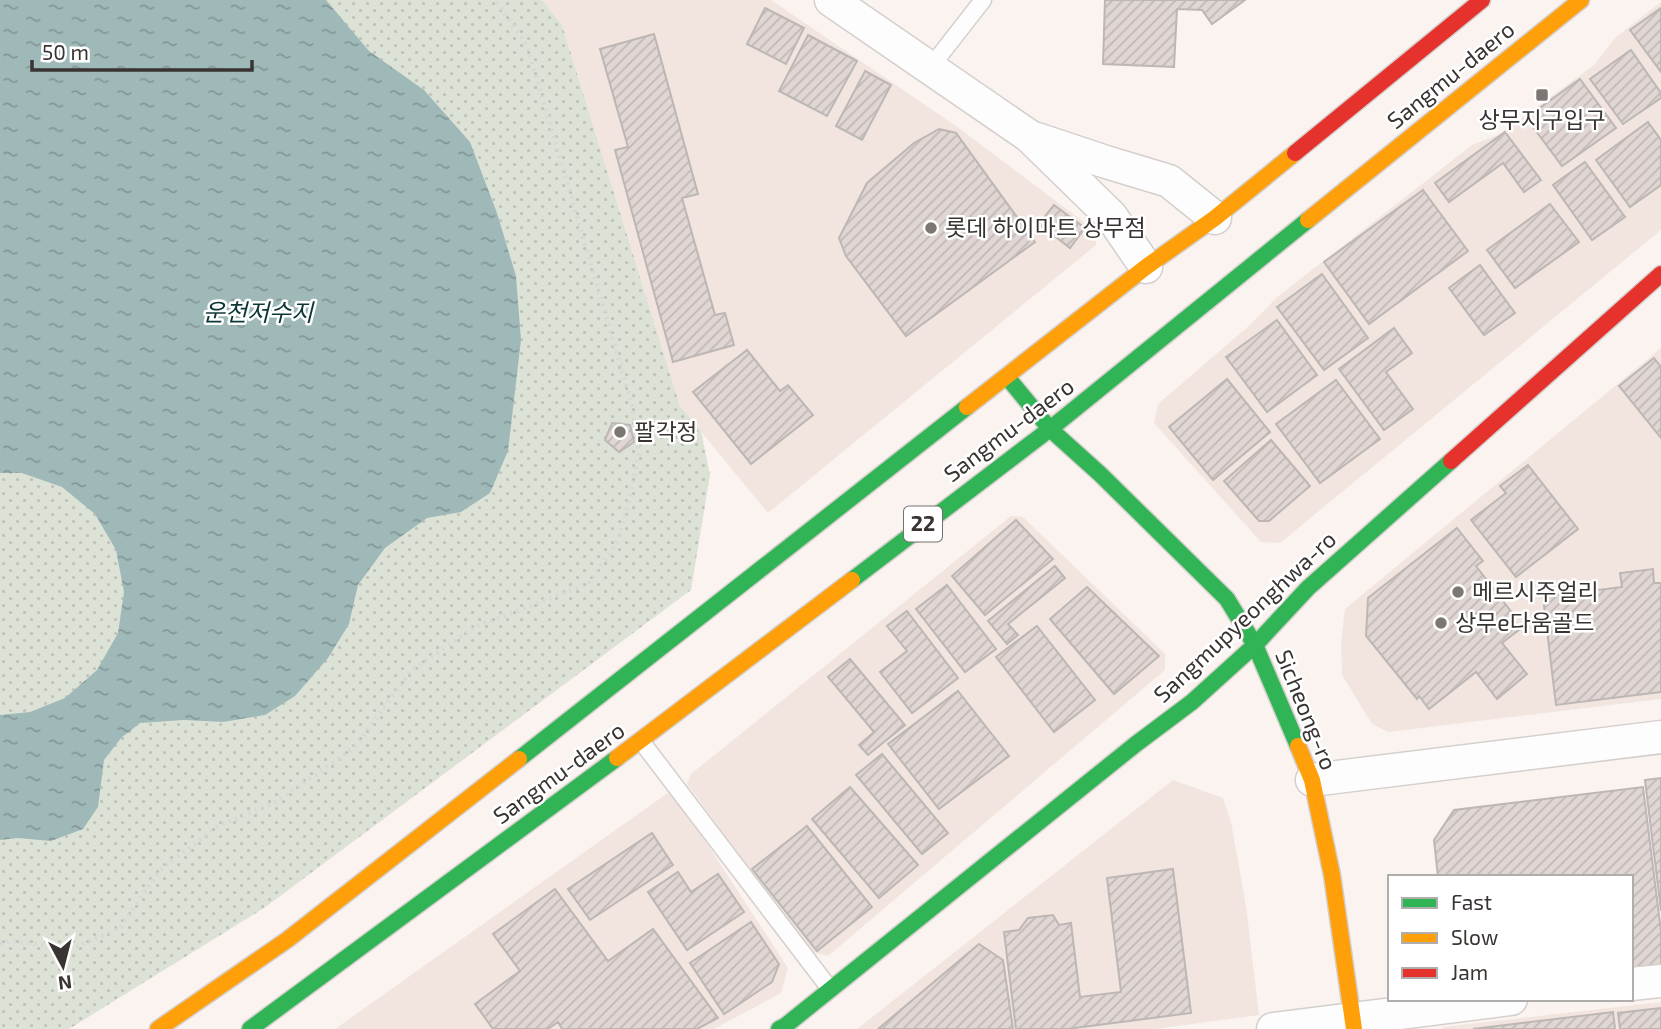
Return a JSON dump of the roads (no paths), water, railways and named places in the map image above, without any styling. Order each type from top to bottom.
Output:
[{"type":"main road","name":"Sangmu-daero","points":[[158,1029],[287,940],[1146,267],[1214,218],[1482,0]]},
{"type":"main road","name":"Sangmu-daero","points":[[250,1029],[641,741],[1050,429],[1581,0]]},
{"type":"main road","name":"Sangmupyeonghwa-ro","points":[[783,1028],[1192,702],[1255,645],[1308,588],[1661,274]]},
{"type":"main road","name":"Sicheong-ro","points":[[1007,377],[1050,429],[1100,474],[1227,599],[1255,645],[1312,780],[1332,876],[1354,1024]]},
{"type":"street","points":[[831,0],[1029,136],[1111,216],[1146,267]]},
{"type":"street","points":[[1029,136],[1169,181],[1214,218]]},
{"type":"street","points":[[1312,780],[1661,737]]},
{"type":"street","points":[[1633,985],[1661,981]]},
{"type":"street","points":[[1273,1029],[1354,1024],[1498,1001]]},
{"type":"lane","points":[[930,68],[983,0]]},
{"type":"lane","points":[[641,741],[830,989]]},
{"type":"water","name":"운천저수지","points":[[0,0],[326,0],[369,51],[424,90],[470,142],[497,213],[516,276],[521,340],[508,451],[490,493],[461,512],[427,518],[385,548],[358,585],[349,624],[328,658],[295,696],[265,715],[223,722],[184,720],[140,723],[121,738],[104,760],[98,807],[83,829],[51,841],[18,838],[0,840],[0,715],[30,712],[65,698],[97,670],[118,633],[124,592],[116,550],[95,514],[62,487],[22,473],[0,473]]},
{"type":"place","name":"상무지구입구","points":[[1542,95]]},
{"type":"place","name":"롯데 하이마트 상무점","points":[[931,228]]},
{"type":"place","name":"팔각정","points":[[620,432]]},
{"type":"place","name":"메르시주얼리","points":[[1458,592]]},
{"type":"place","name":"상무e다움골드","points":[[1441,623]]}]
